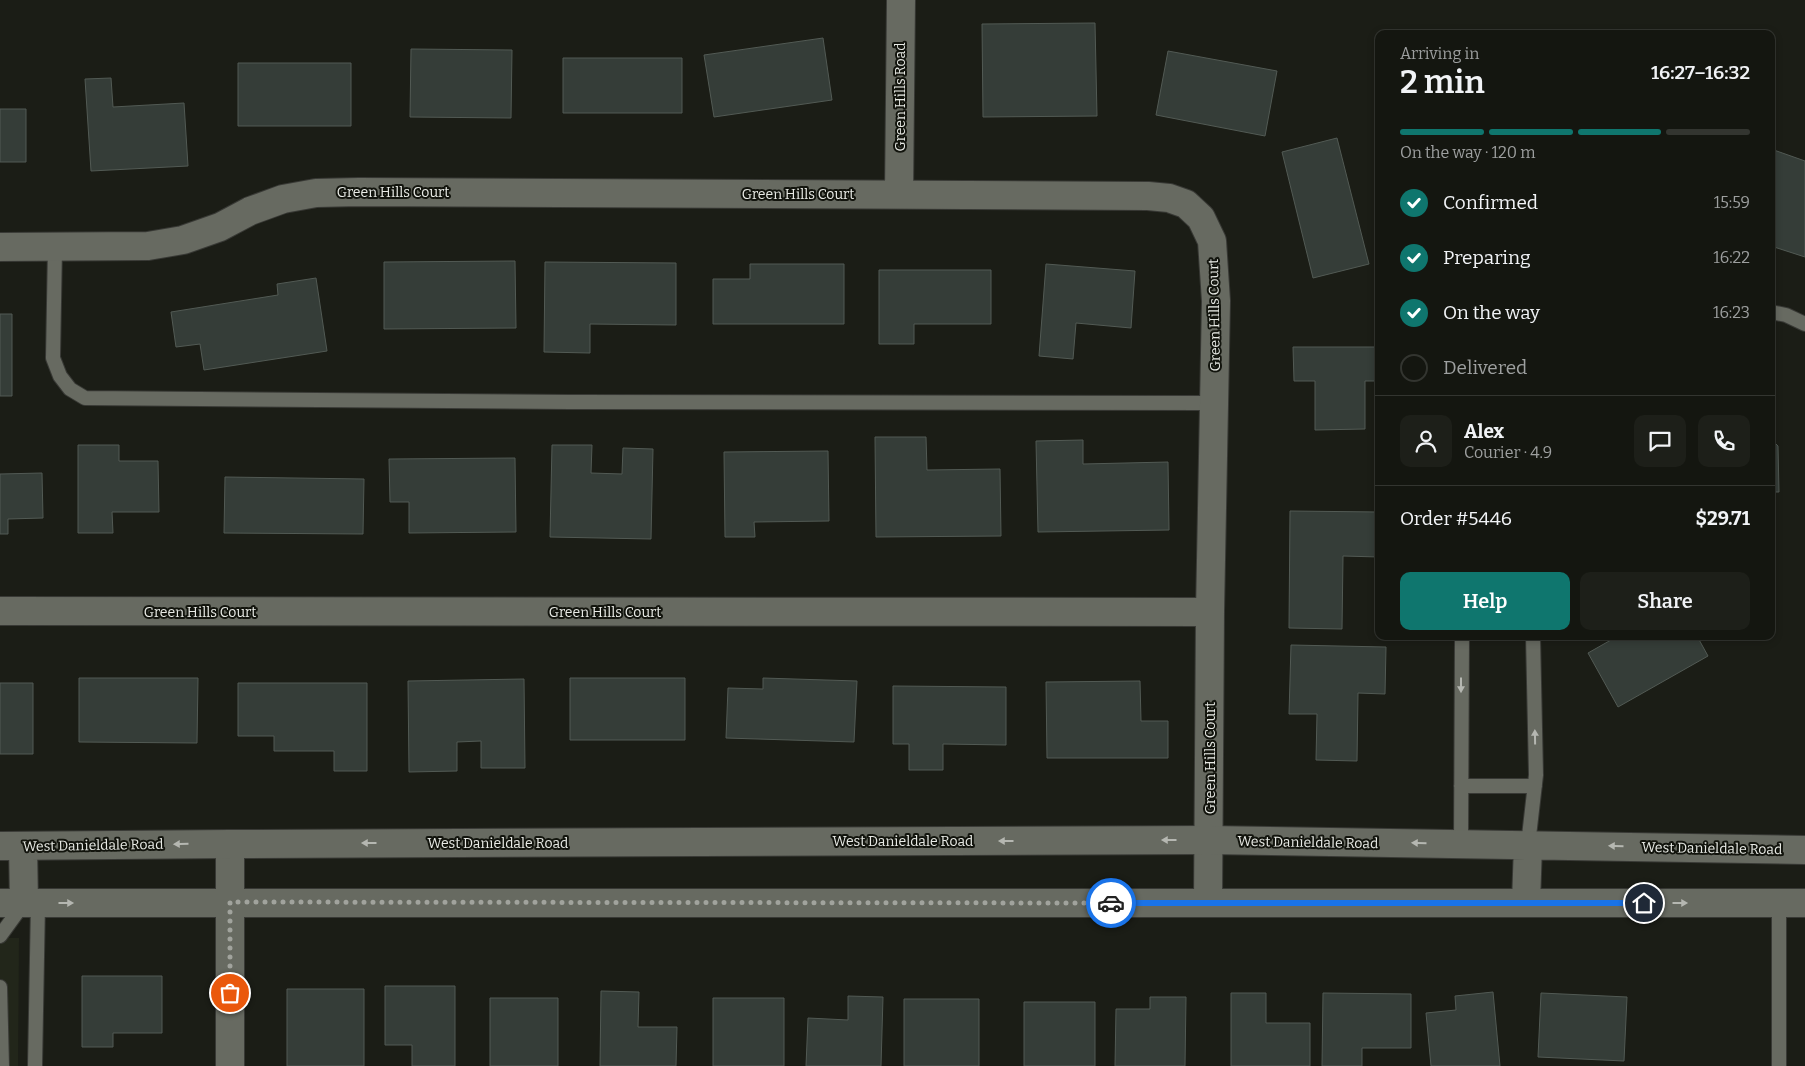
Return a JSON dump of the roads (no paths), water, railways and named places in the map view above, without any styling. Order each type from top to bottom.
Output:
[{"type":"main road","name":"Green Hills Road","points":[[900,194],[901,0]]},
{"type":"main road","name":"Green Hills Court","points":[[0,247],[148,246],[183,240],[220,227],[250,211],[283,199],[316,193],[1148,196],[1169,198],[1186,204],[1200,218],[1212,241],[1216,301],[1210,612],[1208,903]]},
{"type":"main road","name":"Green Hills Court","points":[[0,612],[1210,612]]},
{"type":"main road","name":"West Danieldale Road","points":[[12,846],[1209,840],[1805,850]]},
{"type":"main road","points":[[230,844],[230,1066]]},
{"type":"main road","points":[[1526,903],[1528,845]]},
{"type":"main road","points":[[12,846],[21,903],[1792,903]]},
{"type":"lane","points":[[55,246],[53,358],[60,376],[70,389],[84,398],[580,402],[1214,403]]},
{"type":"lane","points":[[1775,313],[1786,315],[1805,324]]},
{"type":"lane","points":[[1461,844],[1462,640]]},
{"type":"lane","points":[[1528,845],[1536,775],[1534,640]]},
{"type":"lane","points":[[1461,786],[1534,786]]},
{"type":"lane","points":[[0,936],[21,903]]},
{"type":"lane","points":[[21,903],[35,1066]]},
{"type":"lane","points":[[1779,1066],[1792,903]]},
{"type":"lane","points":[[0,987],[2,1066]]}]
